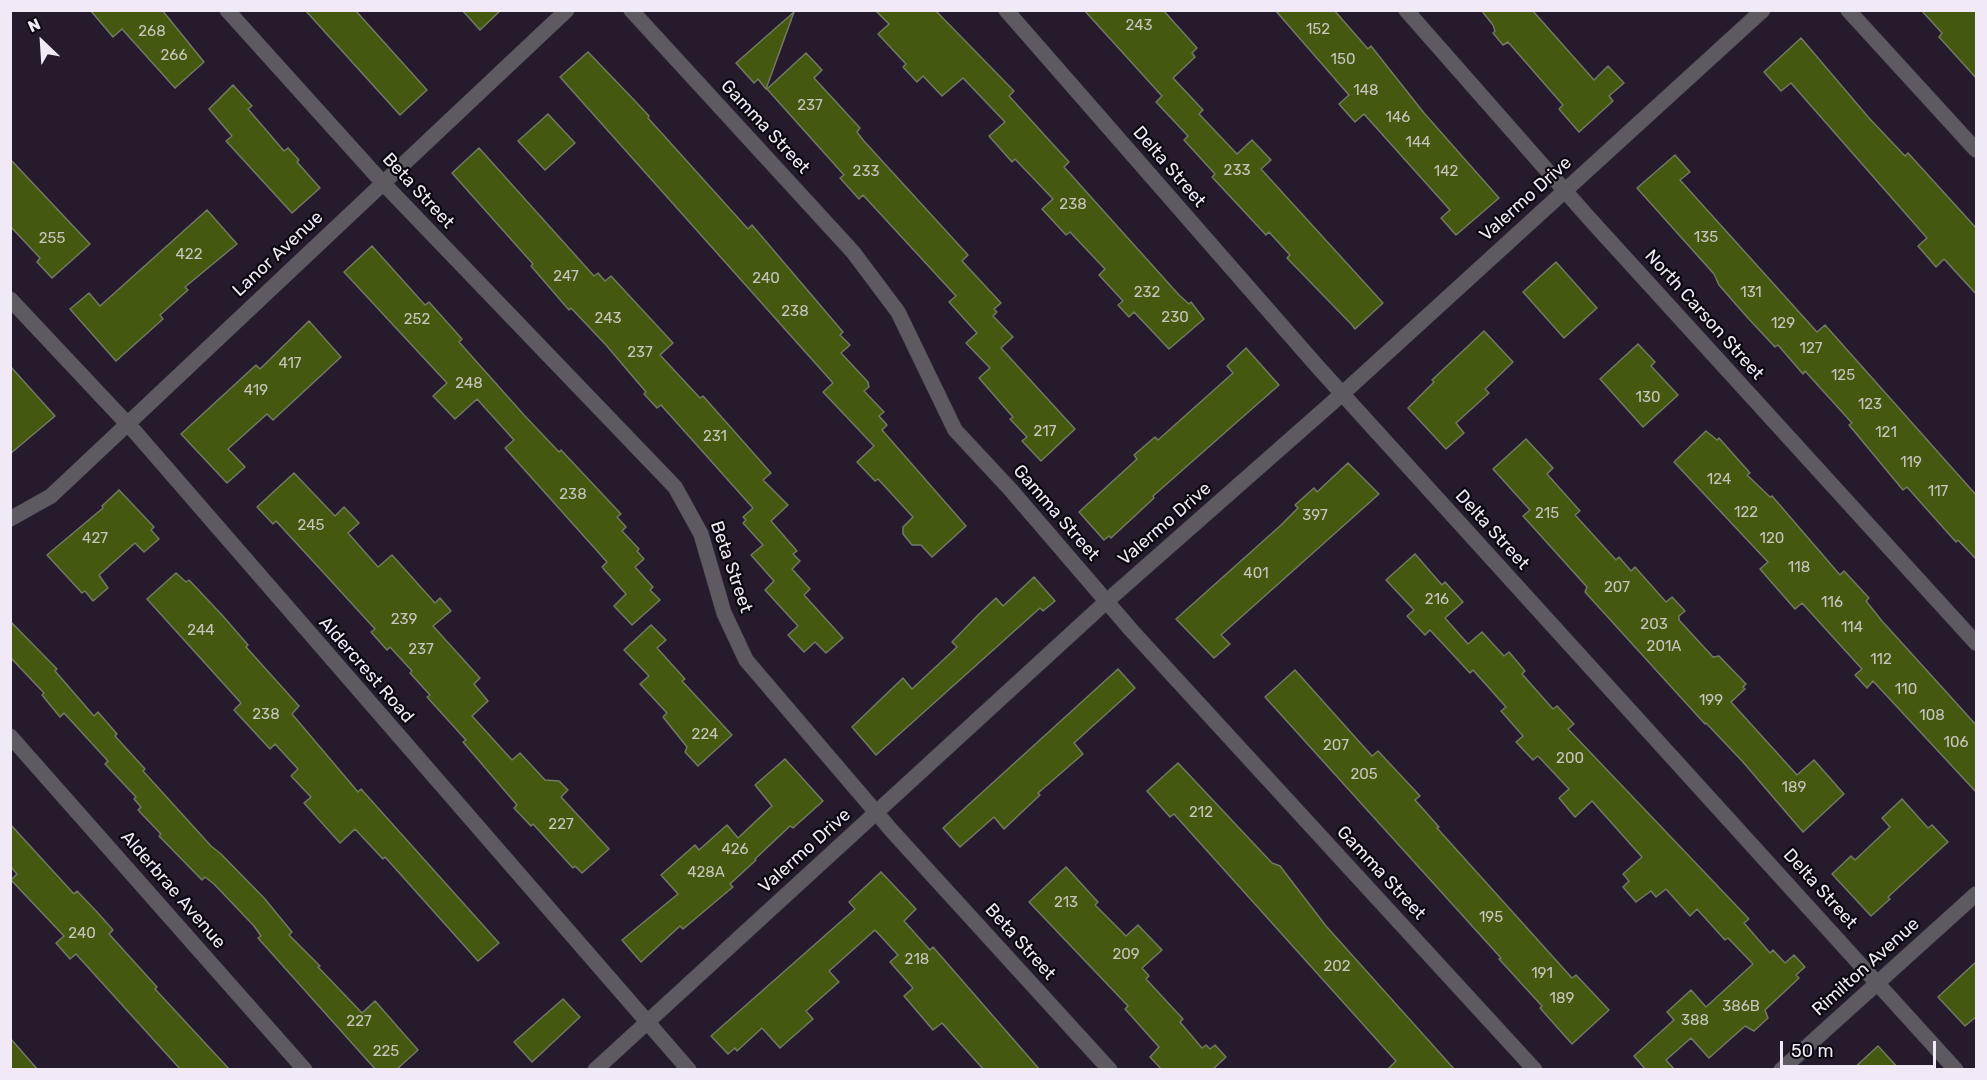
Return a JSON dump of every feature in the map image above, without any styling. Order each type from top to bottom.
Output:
[{"type":"street","name":"Beta Street","points":[[227,10],[382,183],[675,487],[701,534],[724,613],[746,660],[876,813],[1110,1070]]},
{"type":"street","name":"Lanor Avenue","points":[[10,519],[51,496],[567,10]]},
{"type":"street","name":"Gamma Street","points":[[631,10],[853,252],[898,312],[955,430],[1010,489],[1107,601],[1534,1070]]},
{"type":"street","name":"Delta Street","points":[[1006,10],[1342,394],[1956,1070]]},
{"type":"street","name":"North Carson Street","points":[[1406,10],[1564,190],[1977,643]]},
{"type":"street","name":"Valermo Drive","points":[[595,1070],[1107,601],[1342,394],[1763,10]]},
{"type":"street","points":[[1848,10],[1977,150]]},
{"type":"street","name":"Aldercrest Road","points":[[10,299],[126,423],[689,1070]]},
{"type":"street","name":"Alderbrae Avenue","points":[[10,736],[305,1070]]},
{"type":"street","name":"Rimilton Avenue","points":[[1781,1070],[1977,894]]},
{"type":"building","points":[[90,10],[162,10],[204,62],[175,88],[122,29],[113,37]]},
{"type":"building","points":[[305,10],[355,10],[427,90],[400,115]]},
{"type":"building","points":[[462,10],[501,10],[480,30]]},
{"type":"building","points":[[875,10],[935,10],[1014,91],[1009,96],[1069,162],[1064,167],[1179,295],[1189,304],[1191,302],[1204,319],[1169,349],[1134,312],[1129,317],[1118,305],[1123,301],[1099,275],[1105,269],[1070,232],[1066,235],[1042,209],[1053,199],[1015,159],[1012,162],[989,136],[1005,122],[963,78],[942,96],[923,76],[917,82],[903,67],[906,64],[878,34],[889,24]]},
{"type":"building","points":[[1084,10],[1163,10],[1197,48],[1192,53],[1195,57],[1173,78],[1203,110],[1199,114],[1237,154],[1252,140],[1271,160],[1261,169],[1383,303],[1355,329],[1287,258],[1290,255],[1269,232],[1266,235],[1212,177],[1215,174],[1184,140],[1188,136],[1156,102],[1162,96]]},
{"type":"building","points":[[1275,10],[1334,10],[1368,49],[1371,46],[1424,113],[1499,198],[1456,235],[1441,218],[1450,210],[1364,114],[1355,122],[1339,104],[1349,95]]},
{"type":"building","points":[[1481,10],[1532,10],[1594,80],[1608,66],[1624,83],[1609,96],[1613,101],[1579,132],[1559,109],[1563,105],[1508,42],[1503,45],[1493,33],[1495,31],[1493,25]]},
{"type":"building","points":[[1921,10],[1977,10],[1977,79],[1939,37],[1942,33]]},
{"type":"building","points":[[794,12],[766,89],[758,79],[754,83],[736,63]]},
{"type":"building","points":[[1801,38],[1869,118],[1905,156],[1908,153],[1977,229],[1977,295],[1944,259],[1936,267],[1918,246],[1927,238],[1791,83],[1781,91],[1764,72]]},
{"type":"building","points":[[588,52],[649,116],[648,118],[748,229],[752,225],[843,332],[840,335],[850,345],[841,353],[868,382],[869,387],[864,391],[884,412],[879,416],[887,425],[882,430],[966,526],[932,557],[921,545],[912,545],[903,534],[903,527],[913,517],[878,479],[875,481],[857,462],[874,446],[823,392],[833,383],[560,77]]},
{"type":"building","points":[[806,53],[822,70],[814,78],[860,128],[857,132],[863,140],[968,255],[962,261],[1001,303],[994,309],[997,312],[993,316],[1013,337],[1001,348],[1075,429],[1041,461],[1022,441],[1027,437],[1010,419],[1013,417],[979,378],[990,368],[966,343],[977,333],[949,302],[956,296],[863,195],[859,199],[840,178],[844,175],[767,89]]},
{"type":"building","points":[[233,85],[252,106],[248,109],[284,151],[288,148],[299,160],[297,162],[320,188],[292,213],[226,141],[232,136],[209,109]]},
{"type":"building","points":[[548,114],[575,143],[545,170],[518,141]]},
{"type":"building","points":[[479,148],[594,276],[598,273],[605,281],[611,276],[673,343],[660,355],[700,398],[703,396],[771,473],[763,480],[788,505],[771,521],[797,551],[793,554],[800,561],[792,569],[810,589],[804,595],[843,638],[826,653],[815,642],[804,652],[788,635],[798,626],[765,590],[774,581],[751,555],[763,545],[743,523],[746,520],[743,517],[753,508],[661,405],[657,408],[644,394],[646,392],[606,345],[571,308],[569,310],[531,266],[533,264],[452,173]]},
{"type":"building","points":[[1675,155],[1690,172],[1680,180],[1817,332],[1825,325],[1977,496],[1977,560],[1958,540],[1956,542],[1907,487],[1903,490],[1849,425],[1852,423],[1805,371],[1803,374],[1778,345],[1775,347],[1747,317],[1719,285],[1714,274],[1637,188]]},
{"type":"building","points":[[10,159],[90,244],[52,278],[37,262],[40,258],[10,226]]},
{"type":"building","points":[[207,210],[237,244],[185,287],[188,290],[160,315],[163,319],[116,361],[70,309],[89,293],[100,306]]},
{"type":"building","points":[[372,246],[425,305],[429,302],[462,339],[459,342],[524,415],[559,452],[561,450],[621,514],[617,517],[626,527],[622,531],[639,549],[637,551],[644,559],[635,567],[653,587],[650,590],[660,600],[632,625],[614,606],[626,594],[602,567],[607,562],[505,448],[514,440],[477,399],[455,419],[433,396],[447,383],[344,272]]},
{"type":"building","points":[[1556,262],[1597,308],[1564,338],[1523,292]]},
{"type":"building","points":[[309,321],[341,357],[273,420],[267,414],[228,449],[245,467],[227,483],[181,434],[256,365],[260,369]]},
{"type":"building","points":[[1484,331],[1513,362],[1485,389],[1489,393],[1456,423],[1464,433],[1446,449],[1408,408],[1434,382],[1432,380]]},
{"type":"building","points":[[1638,344],[1655,362],[1651,366],[1678,395],[1643,427],[1600,379]]},
{"type":"building","points":[[1246,348],[1279,385],[1153,496],[1154,498],[1111,538],[1109,536],[1104,540],[1079,512],[1137,459],[1134,455],[1155,437],[1158,440],[1233,373],[1227,366]]},
{"type":"building","points":[[10,366],[55,416],[10,454]]},
{"type":"building","points":[[1706,431],[1717,440],[1719,438],[1750,473],[1747,475],[1770,497],[1772,496],[1840,575],[1844,571],[1869,598],[1866,601],[1882,621],[1977,726],[1977,793],[1873,681],[1867,688],[1855,675],[1862,669],[1802,603],[1795,609],[1760,569],[1768,562],[1674,462]]},
{"type":"building","points":[[1526,439],[1553,468],[1547,474],[1580,511],[1575,515],[1616,560],[1619,557],[1631,571],[1635,567],[1666,602],[1672,597],[1685,611],[1679,616],[1679,620],[1713,657],[1719,656],[1746,684],[1743,687],[1745,689],[1731,702],[1797,775],[1814,760],[1844,794],[1803,832],[1743,762],[1705,724],[1585,592],[1587,587],[1523,516],[1530,510],[1493,469]]},
{"type":"building","points":[[1348,463],[1379,494],[1221,635],[1230,644],[1214,658],[1176,619],[1280,526],[1298,508],[1295,505],[1314,488],[1317,492]]},
{"type":"building","points":[[294,473],[335,516],[344,507],[359,523],[348,533],[378,567],[392,555],[435,603],[440,598],[451,611],[433,626],[480,678],[474,684],[488,701],[472,716],[512,760],[520,753],[545,780],[559,781],[568,790],[561,797],[609,849],[582,873],[575,866],[573,868],[533,824],[531,826],[514,808],[517,805],[463,742],[466,740],[427,697],[430,695],[410,673],[412,671],[390,647],[387,650],[371,632],[375,629],[276,521],[273,524],[257,507]]},
{"type":"building","points":[[119,490],[154,527],[151,530],[159,539],[144,552],[135,543],[99,575],[108,588],[93,601],[85,591],[82,593],[47,555],[103,508],[102,506]]},
{"type":"building","points":[[1415,554],[1442,585],[1445,582],[1463,602],[1445,618],[1468,644],[1482,632],[1504,656],[1509,652],[1525,671],[1522,674],[1553,709],[1557,706],[1574,724],[1568,729],[1749,919],[1744,923],[1770,953],[1773,950],[1785,963],[1794,955],[1805,967],[1796,975],[1799,978],[1765,1010],[1768,1018],[1754,1031],[1745,1026],[1709,1058],[1691,1038],[1666,1060],[1675,1070],[1646,1070],[1634,1056],[1674,1020],[1667,1012],[1691,990],[1706,1007],[1753,964],[1728,938],[1725,940],[1697,909],[1690,916],[1666,889],[1656,897],[1651,891],[1636,902],[1623,887],[1629,881],[1623,874],[1642,857],[1592,801],[1575,817],[1559,798],[1569,789],[1538,756],[1533,760],[1516,742],[1523,736],[1501,711],[1506,707],[1473,670],[1470,673],[1430,630],[1425,635],[1407,616],[1414,610],[1386,580]]},
{"type":"building","points":[[176,573],[186,582],[189,580],[222,615],[248,645],[246,647],[299,706],[292,714],[358,792],[361,789],[499,943],[478,961],[385,857],[383,859],[355,829],[340,843],[304,803],[311,797],[291,776],[298,769],[275,744],[270,749],[234,710],[241,703],[147,599]]},
{"type":"building","points":[[1034,577],[1055,601],[1043,611],[1040,608],[876,755],[852,727],[903,678],[912,689],[957,647],[952,642],[996,598],[1003,606]]},
{"type":"building","points":[[10,621],[57,669],[55,671],[94,716],[98,712],[117,734],[115,736],[145,769],[143,771],[211,846],[264,898],[292,932],[289,935],[320,966],[318,967],[362,1013],[375,1001],[418,1050],[396,1070],[376,1070],[258,938],[261,936],[254,926],[214,884],[205,877],[202,880],[159,836],[161,834],[138,810],[141,807],[134,799],[136,797],[105,764],[108,761],[64,713],[60,717],[42,695],[44,693],[10,657]]},
{"type":"building","points":[[651,625],[666,640],[657,648],[685,679],[682,681],[732,735],[698,766],[685,752],[687,747],[663,717],[667,713],[640,684],[649,676],[624,650]]},
{"type":"building","points":[[1118,669],[1135,688],[1074,743],[1083,754],[1038,793],[1040,795],[1004,829],[994,817],[960,847],[943,828]]},
{"type":"building","points":[[1295,670],[1372,756],[1378,751],[1420,796],[1415,800],[1439,827],[1437,828],[1572,978],[1576,975],[1609,1010],[1572,1044],[1540,1008],[1542,1006],[1499,959],[1501,958],[1265,697]]},
{"type":"building","points":[[785,759],[823,801],[793,828],[790,826],[755,859],[730,884],[733,887],[683,929],[680,926],[641,962],[622,940],[678,894],[661,875],[695,845],[699,850],[727,825],[738,838],[772,806],[755,785]]},
{"type":"building","points":[[1178,763],[1272,863],[1280,866],[1326,926],[1455,1070],[1387,1070],[1396,1061],[1174,814],[1170,817],[1147,791]]},
{"type":"building","points":[[1902,799],[1928,828],[1932,825],[1948,842],[1888,897],[1890,899],[1871,916],[1832,874],[1851,856],[1855,860],[1890,827],[1882,818]]},
{"type":"building","points":[[10,824],[74,894],[77,891],[97,912],[113,930],[109,934],[157,987],[155,989],[230,1070],[181,1070],[76,954],[70,959],[56,943],[64,936],[11,880],[17,874],[10,866]]},
{"type":"building","points":[[1066,867],[1098,902],[1095,905],[1126,936],[1138,925],[1162,950],[1142,968],[1149,976],[1146,979],[1183,1019],[1180,1022],[1202,1048],[1206,1045],[1210,1049],[1215,1045],[1226,1057],[1212,1070],[1162,1070],[1150,1057],[1159,1047],[1125,1009],[1128,1006],[1029,902]]},
{"type":"building","points":[[881,872],[916,909],[904,921],[930,950],[933,947],[1040,1070],[984,1070],[942,1023],[933,1030],[904,996],[913,988],[890,962],[898,955],[875,930],[829,971],[839,982],[806,1011],[813,1019],[780,1048],[762,1028],[737,1051],[735,1048],[728,1054],[711,1036],[855,909],[849,902]]},
{"type":"building","points":[[1977,961],[1977,1016],[1965,1026],[1938,997]]},
{"type":"building","points":[[563,999],[580,1017],[532,1062],[514,1042]]},
{"type":"building","points":[[10,1038],[38,1070],[10,1070]]},
{"type":"building","points":[[1878,1046],[1900,1070],[1852,1070]]}]
